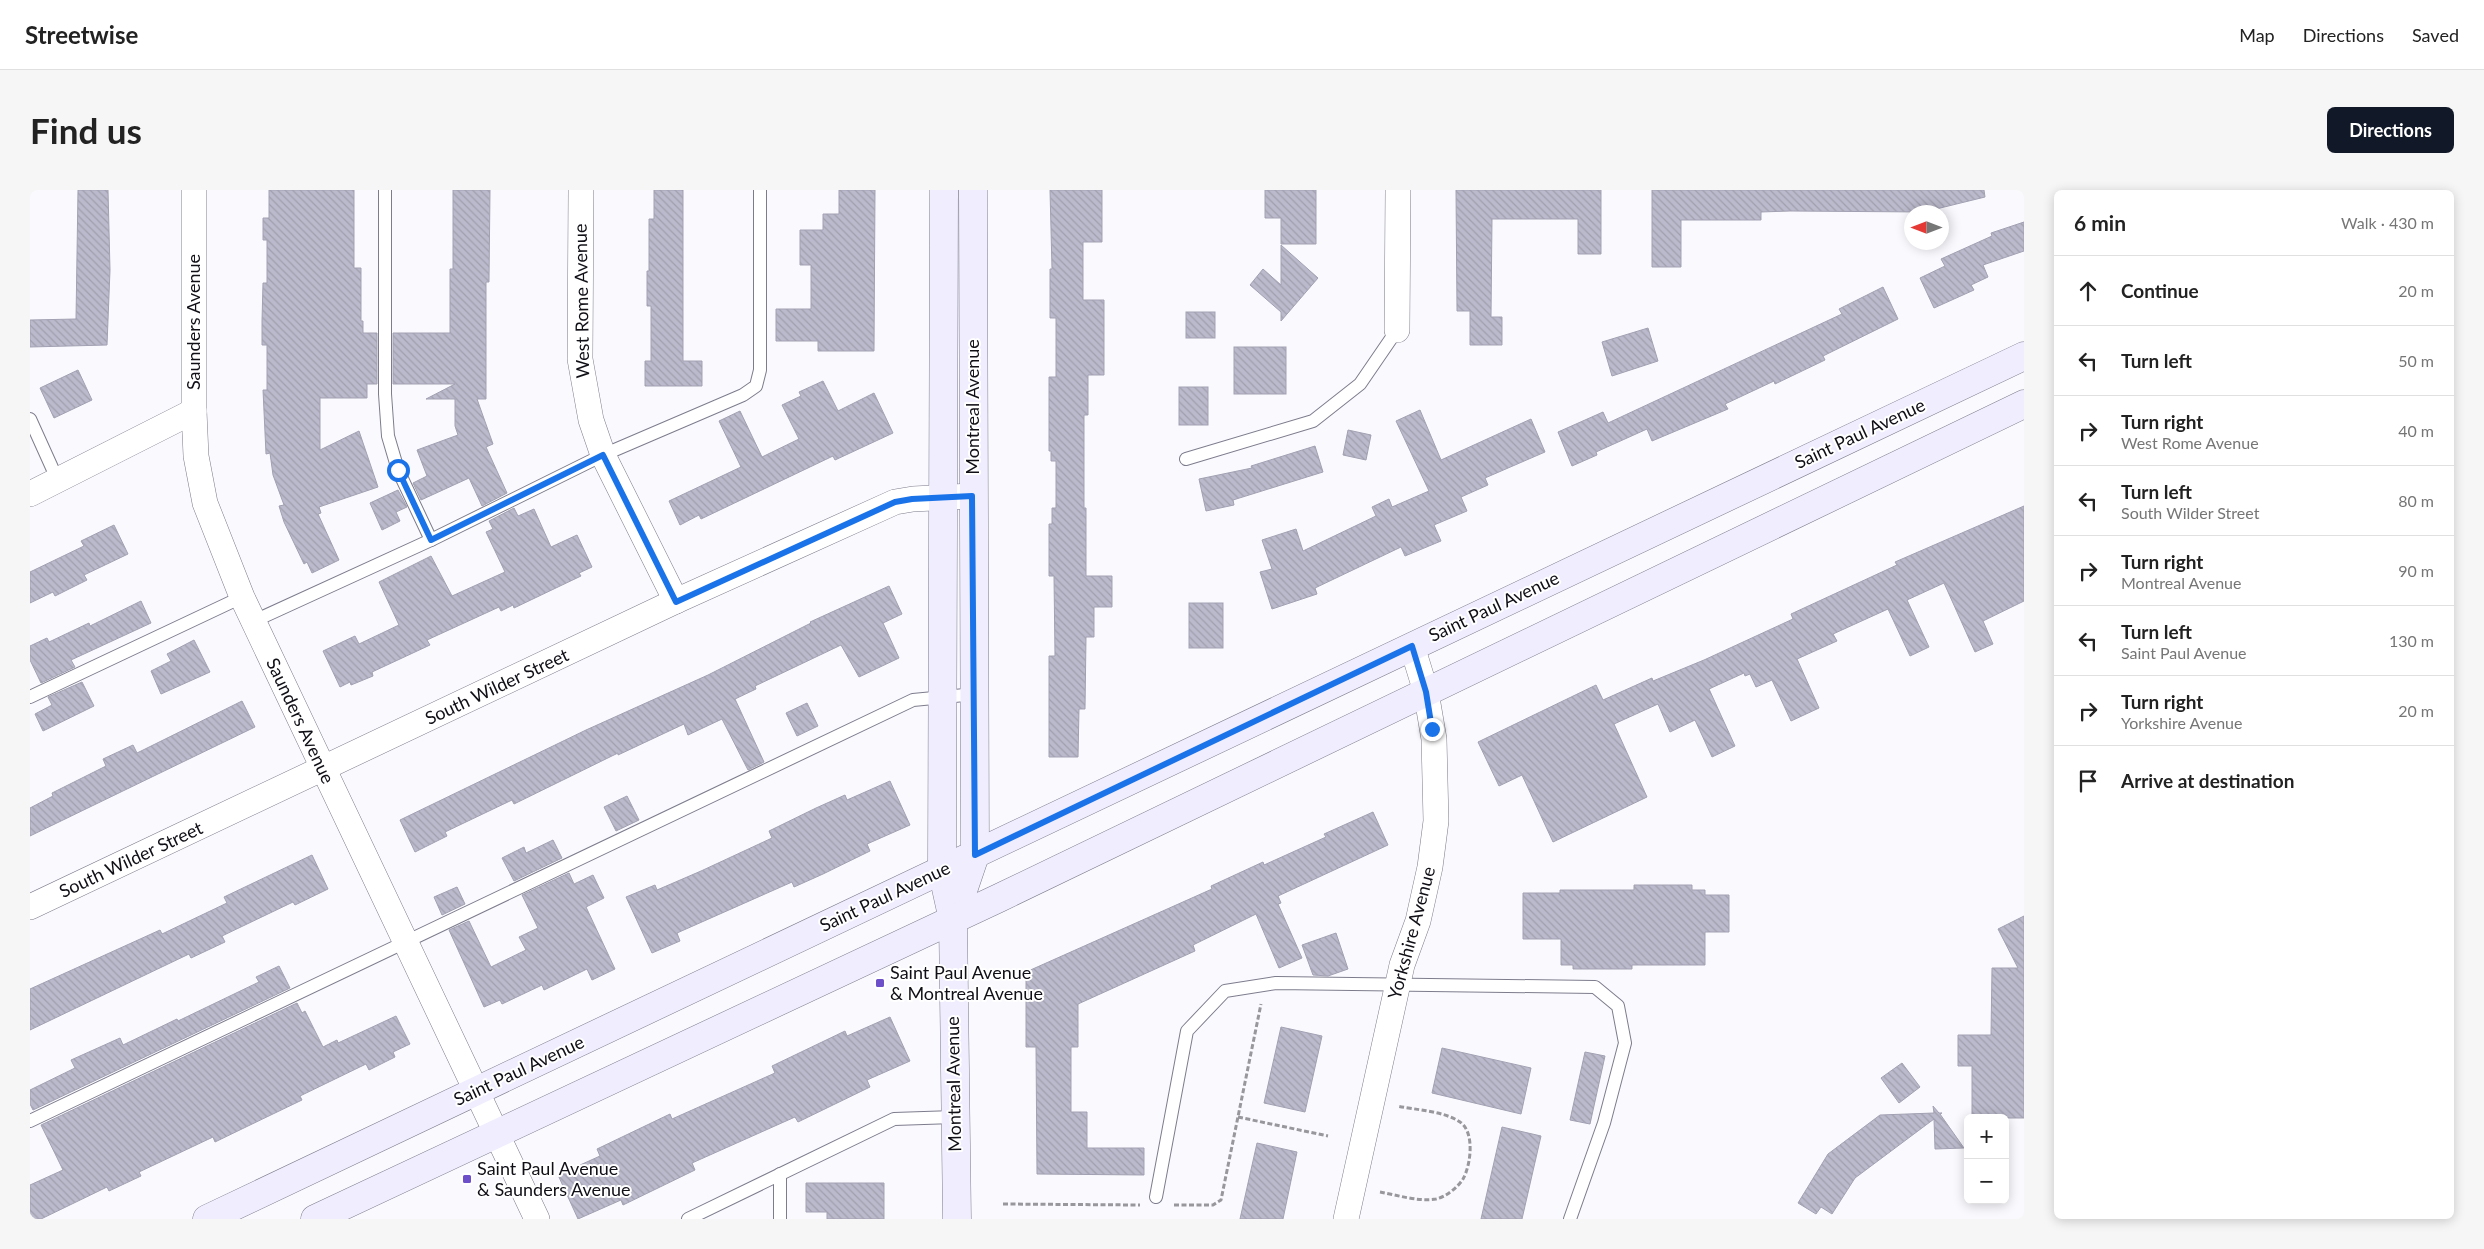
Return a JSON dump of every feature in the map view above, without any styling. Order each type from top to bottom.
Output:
[{"type":"main road","name":"Montreal Avenue","points":[[944,190],[942,870],[953,920],[956,1219]]},
{"type":"main road","name":"Montreal Avenue","points":[[953,920],[975,855],[972,496],[973,190]]},
{"type":"main road","name":"Saint Paul Avenue","points":[[206,1219],[2024,356]]},
{"type":"main road","points":[[315,1219],[351,1207],[496,1134],[953,920],[2024,404]]},
{"type":"street","name":"Saunders Avenue","points":[[194,190],[194,411],[196,456],[205,502],[242,597],[536,1219]]},
{"type":"street","name":"West Rome Avenue","points":[[581,190],[580,359],[591,420],[603,455],[676,602]]},
{"type":"street","points":[[1397,330],[1398,190]]},
{"type":"street","points":[[30,494],[194,411]]},
{"type":"street","name":"South Wilder Street","points":[[30,907],[676,602],[895,502],[972,496]]},
{"type":"street","name":"Yorkshire Avenue","points":[[1346,1219],[1402,965],[1418,921],[1430,867],[1436,821],[1436,766],[1426,692],[1412,646]]},
{"type":"lane","points":[[385,190],[385,394],[388,436],[398,470],[431,540]]},
{"type":"lane","points":[[254,621],[431,540],[603,455],[743,395],[756,386],[760,370],[760,190]]},
{"type":"lane","points":[[1186,459],[1313,421],[1360,384],[1397,330]]},
{"type":"lane","points":[[30,419],[58,481]]},
{"type":"lane","points":[[30,697],[242,597]]},
{"type":"lane","points":[[30,1121],[913,700],[974,694]]},
{"type":"lane","points":[[1156,1202],[1187,1031],[1225,991],[1265,985],[1595,987],[1618,1006],[1625,1043],[1604,1123],[1570,1219]]},
{"type":"lane","points":[[688,1219],[894,1119],[954,1118]]},
{"type":"lane","points":[[780,1174],[780,1219]]},
{"type":"path","points":[[1003,1204],[1156,1202],[1213,1205],[1220,1200],[1265,985]]},
{"type":"path","points":[[1380,1192],[1425,1200],[1438,1198],[1452,1190],[1463,1179],[1468,1164],[1469,1132],[1461,1122],[1450,1117],[1397,1106]]},
{"type":"path","points":[[1238,1117],[1328,1136]]},
{"type":"building","points":[[78,190],[108,190],[110,270],[107,345],[30,347],[30,320],[76,319]]},
{"type":"building","points":[[269,190],[354,190],[354,268],[361,268],[361,321],[363,321],[363,333],[377,333],[377,384],[367,384],[367,398],[320,398],[320,450],[359,431],[378,487],[319,507],[321,513],[318,514],[339,560],[312,573],[307,562],[304,564],[284,522],[279,506],[284,505],[273,475],[270,453],[266,454],[263,390],[267,390],[267,345],[262,345],[262,321],[263,283],[267,283],[267,240],[263,240],[263,218],[269,218]]},
{"type":"building","points":[[453,190],[490,190],[489,282],[486,282],[486,399],[477,399],[493,444],[486,447],[507,493],[482,506],[469,478],[421,500],[413,483],[427,476],[417,450],[458,435],[455,426],[455,399],[426,399],[455,384],[393,384],[393,333],[450,333],[450,269],[453,269]]},
{"type":"building","points":[[654,190],[683,190],[683,361],[702,361],[702,386],[645,386],[645,361],[651,361],[651,306],[647,306],[647,271],[649,271],[649,219],[654,219]]},
{"type":"building","points":[[839,190],[875,190],[874,351],[818,351],[818,341],[776,341],[776,309],[811,309],[811,265],[800,265],[800,230],[823,230],[823,214],[839,214]]},
{"type":"building","points":[[1050,190],[1102,190],[1102,242],[1083,242],[1083,300],[1104,300],[1104,375],[1088,375],[1088,415],[1084,415],[1084,508],[1086,508],[1086,576],[1112,576],[1112,607],[1094,607],[1094,637],[1086,637],[1085,709],[1079,709],[1078,757],[1049,757],[1049,656],[1055,656],[1054,576],[1049,576],[1049,524],[1052,524],[1052,508],[1056,508],[1056,461],[1051,461],[1051,451],[1049,451],[1049,377],[1056,377],[1056,318],[1050,318],[1050,269],[1052,269]]},
{"type":"building","points":[[1265,190],[1316,190],[1316,244],[1281,244],[1281,218],[1265,218]]},
{"type":"building","points":[[1456,190],[1601,190],[1601,254],[1578,254],[1578,219],[1492,219],[1491,317],[1502,317],[1502,345],[1470,345],[1470,311],[1457,311]]},
{"type":"building","points":[[1652,190],[1984,190],[1985,197],[1949,206],[1904,205],[1904,212],[1761,212],[1761,220],[1681,220],[1681,267],[1652,267]]},
{"type":"building","points":[[2024,222],[2024,251],[1983,265],[1988,277],[1971,285],[1974,290],[1934,308],[1920,278],[1945,266],[1941,259],[1992,236],[1991,233]]},
{"type":"building","points":[[1281,245],[1318,278],[1281,321],[1281,312],[1250,285],[1263,269],[1281,285]]},
{"type":"building","points":[[1883,287],[1898,319],[1823,356],[1825,360],[1775,384],[1774,381],[1725,404],[1728,409],[1652,441],[1647,429],[1596,452],[1597,455],[1572,466],[1558,432],[1603,412],[1608,423],[1842,314],[1839,309]]},
{"type":"building","points":[[1186,312],[1215,312],[1215,338],[1186,338]]},
{"type":"building","points":[[1648,328],[1658,361],[1612,376],[1602,342]]},
{"type":"building","points":[[1234,347],[1286,347],[1286,394],[1234,394]]},
{"type":"building","points":[[78,370],[92,400],[54,418],[40,388]]},
{"type":"building","points":[[823,381],[838,411],[874,393],[893,433],[835,460],[833,456],[701,519],[699,515],[680,525],[669,501],[741,467],[719,421],[740,411],[762,457],[799,439],[782,405],[801,396],[799,392]]},
{"type":"building","points":[[1179,387],[1208,387],[1208,425],[1179,425]]},
{"type":"building","points":[[1420,410],[1441,460],[1531,419],[1545,452],[1485,478],[1488,485],[1461,497],[1467,511],[1434,525],[1441,541],[1405,556],[1401,547],[1315,588],[1317,594],[1272,609],[1260,572],[1272,569],[1262,540],[1296,529],[1303,551],[1376,516],[1372,507],[1389,499],[1392,507],[1429,491],[1396,421]]},
{"type":"building","points":[[1348,430],[1371,435],[1366,460],[1343,455]]},
{"type":"building","points":[[1315,446],[1323,472],[1233,500],[1234,505],[1206,511],[1199,479],[1252,468],[1251,466]]},
{"type":"building","points":[[398,490],[407,507],[396,512],[400,521],[382,530],[370,503]]},
{"type":"building","points":[[2024,506],[2024,601],[1983,621],[1993,644],[1975,652],[1944,583],[1907,600],[1929,647],[1910,656],[1888,609],[1833,634],[1837,641],[1797,659],[1819,708],[1791,721],[1772,680],[1756,687],[1750,674],[1745,676],[1744,673],[1709,689],[1735,746],[1712,757],[1695,720],[1670,732],[1658,704],[1614,724],[1647,797],[1553,842],[1522,775],[1499,786],[1478,742],[1596,685],[1603,700],[1652,678],[1653,681],[1704,660],[1793,619],[1791,614],[1897,565],[1895,562]]},
{"type":"building","points":[[514,508],[518,516],[534,509],[551,547],[577,535],[592,567],[579,573],[581,576],[514,608],[513,605],[501,611],[499,607],[427,640],[430,645],[372,672],[373,676],[351,685],[350,682],[340,687],[323,651],[355,636],[359,644],[399,625],[379,582],[431,556],[452,596],[505,572],[486,532],[493,529],[489,521]]},
{"type":"building","points":[[114,525],[128,554],[84,575],[87,580],[55,596],[53,592],[30,603],[30,572],[84,546],[81,541]]},
{"type":"building","points":[[889,586],[902,614],[883,623],[899,658],[859,677],[841,645],[755,686],[756,689],[735,699],[764,762],[748,770],[722,719],[688,735],[684,724],[618,755],[618,753],[514,804],[512,800],[445,832],[447,836],[415,852],[400,820],[586,730],[708,675],[810,622]]},
{"type":"building","points":[[141,601],[151,623],[71,660],[75,667],[41,683],[30,660],[30,646],[47,638],[49,642],[89,623],[90,626]]},
{"type":"building","points":[[1189,603],[1223,603],[1223,648],[1189,648]]},
{"type":"building","points":[[194,640],[210,672],[161,694],[151,671],[171,661],[167,654]]},
{"type":"building","points":[[82,682],[94,706],[43,731],[35,714],[52,705],[48,697]]},
{"type":"building","points":[[242,701],[255,727],[30,836],[30,808],[53,796],[52,793],[106,766],[103,759],[133,745],[137,753]]},
{"type":"building","points":[[807,703],[818,726],[797,736],[786,713]]},
{"type":"building","points":[[890,781],[910,825],[867,844],[870,851],[823,874],[794,887],[792,882],[677,933],[680,941],[652,953],[626,897],[655,885],[657,890],[701,871],[772,838],[769,831],[816,808],[845,795],[847,800]]},
{"type":"building","points":[[627,796],[639,820],[616,831],[604,807]]},
{"type":"building","points":[[1373,812],[1388,845],[1278,896],[1281,903],[1278,904],[1302,958],[1279,968],[1256,914],[1193,945],[1195,951],[1078,1004],[1078,1047],[1071,1047],[1071,1112],[1087,1112],[1087,1148],[1144,1148],[1144,1175],[1037,1174],[1036,1047],[1026,1047],[1026,972],[1212,889],[1211,886],[1263,862],[1264,865],[1326,837],[1324,834]]},
{"type":"building","points":[[553,840],[562,858],[514,881],[502,858],[524,847],[526,853]]},
{"type":"building","points":[[312,855],[328,889],[295,905],[293,902],[222,936],[225,942],[191,958],[189,954],[30,1030],[30,989],[160,930],[162,934],[227,903],[224,897]]},
{"type":"building","points":[[569,873],[574,884],[593,875],[604,898],[586,907],[615,969],[592,980],[587,969],[544,990],[542,985],[502,1004],[500,1000],[484,1007],[449,930],[469,921],[491,967],[526,950],[519,937],[538,928],[522,895]]},
{"type":"building","points":[[1634,885],[1692,885],[1692,890],[1705,890],[1705,895],[1729,895],[1729,932],[1705,932],[1705,965],[1632,965],[1632,969],[1573,969],[1573,965],[1561,965],[1561,939],[1523,939],[1523,893],[1560,893],[1560,890],[1634,890]]},
{"type":"building","points":[[457,887],[465,904],[442,915],[434,897]]},
{"type":"building","points":[[2024,916],[2024,1118],[2009,1118],[2009,1114],[1972,1114],[1972,1066],[1958,1066],[1958,1035],[1991,1035],[1992,968],[2018,968],[1998,929]]},
{"type":"building","points":[[1336,933],[1348,969],[1328,976],[1313,975],[1302,945]]},
{"type":"building","points":[[279,966],[290,988],[33,1110],[30,1104],[30,1090],[75,1068],[71,1060],[120,1038],[123,1045],[177,1019],[178,1021],[259,982],[256,977]]},
{"type":"building","points":[[297,1003],[302,1013],[305,1011],[323,1047],[337,1040],[338,1043],[396,1016],[410,1044],[393,1052],[395,1057],[369,1070],[366,1064],[300,1096],[302,1100],[215,1142],[213,1137],[139,1172],[141,1176],[109,1191],[107,1187],[41,1219],[30,1219],[30,1185],[63,1170],[41,1125]]},
{"type":"building","points":[[890,1017],[910,1061],[867,1080],[870,1087],[798,1122],[795,1117],[692,1163],[695,1170],[623,1205],[621,1200],[578,1219],[558,1175],[600,1156],[597,1149],[670,1114],[672,1119],[775,1073],[772,1066],[845,1031],[847,1036]]},
{"type":"building","points":[[1281,1027],[1322,1036],[1305,1112],[1264,1103]]},
{"type":"building","points":[[1442,1048],[1531,1068],[1521,1114],[1432,1093]]},
{"type":"building","points":[[1585,1052],[1605,1056],[1590,1124],[1570,1120]]},
{"type":"building","points":[[1902,1063],[1920,1087],[1899,1103],[1881,1078]]},
{"type":"building","points":[[1933,1106],[1939,1113],[1942,1113],[1940,1114],[1964,1148],[1935,1149],[1934,1119],[1855,1178],[1832,1214],[1821,1207],[1816,1214],[1798,1203],[1828,1154],[1880,1115],[1934,1113]]},
{"type":"building","points":[[1502,1127],[1541,1136],[1522,1219],[1481,1219]]},
{"type":"building","points":[[1257,1143],[1297,1152],[1283,1219],[1240,1219]]},
{"type":"building","points":[[806,1183],[884,1183],[884,1219],[827,1219],[827,1212],[806,1212]]},
{"type":"place","name":"Saint Paul Avenue & Montreal Avenue","points":[[880,983]]},
{"type":"place","name":"Saint Paul Avenue & Saunders Avenue","points":[[467,1179]]},
{"type":"route","points":[[398,470],[431,540],[603,455],[676,602],[895,502],[912,499],[972,496],[975,855],[1412,646],[1426,692],[1432,729]]}]
